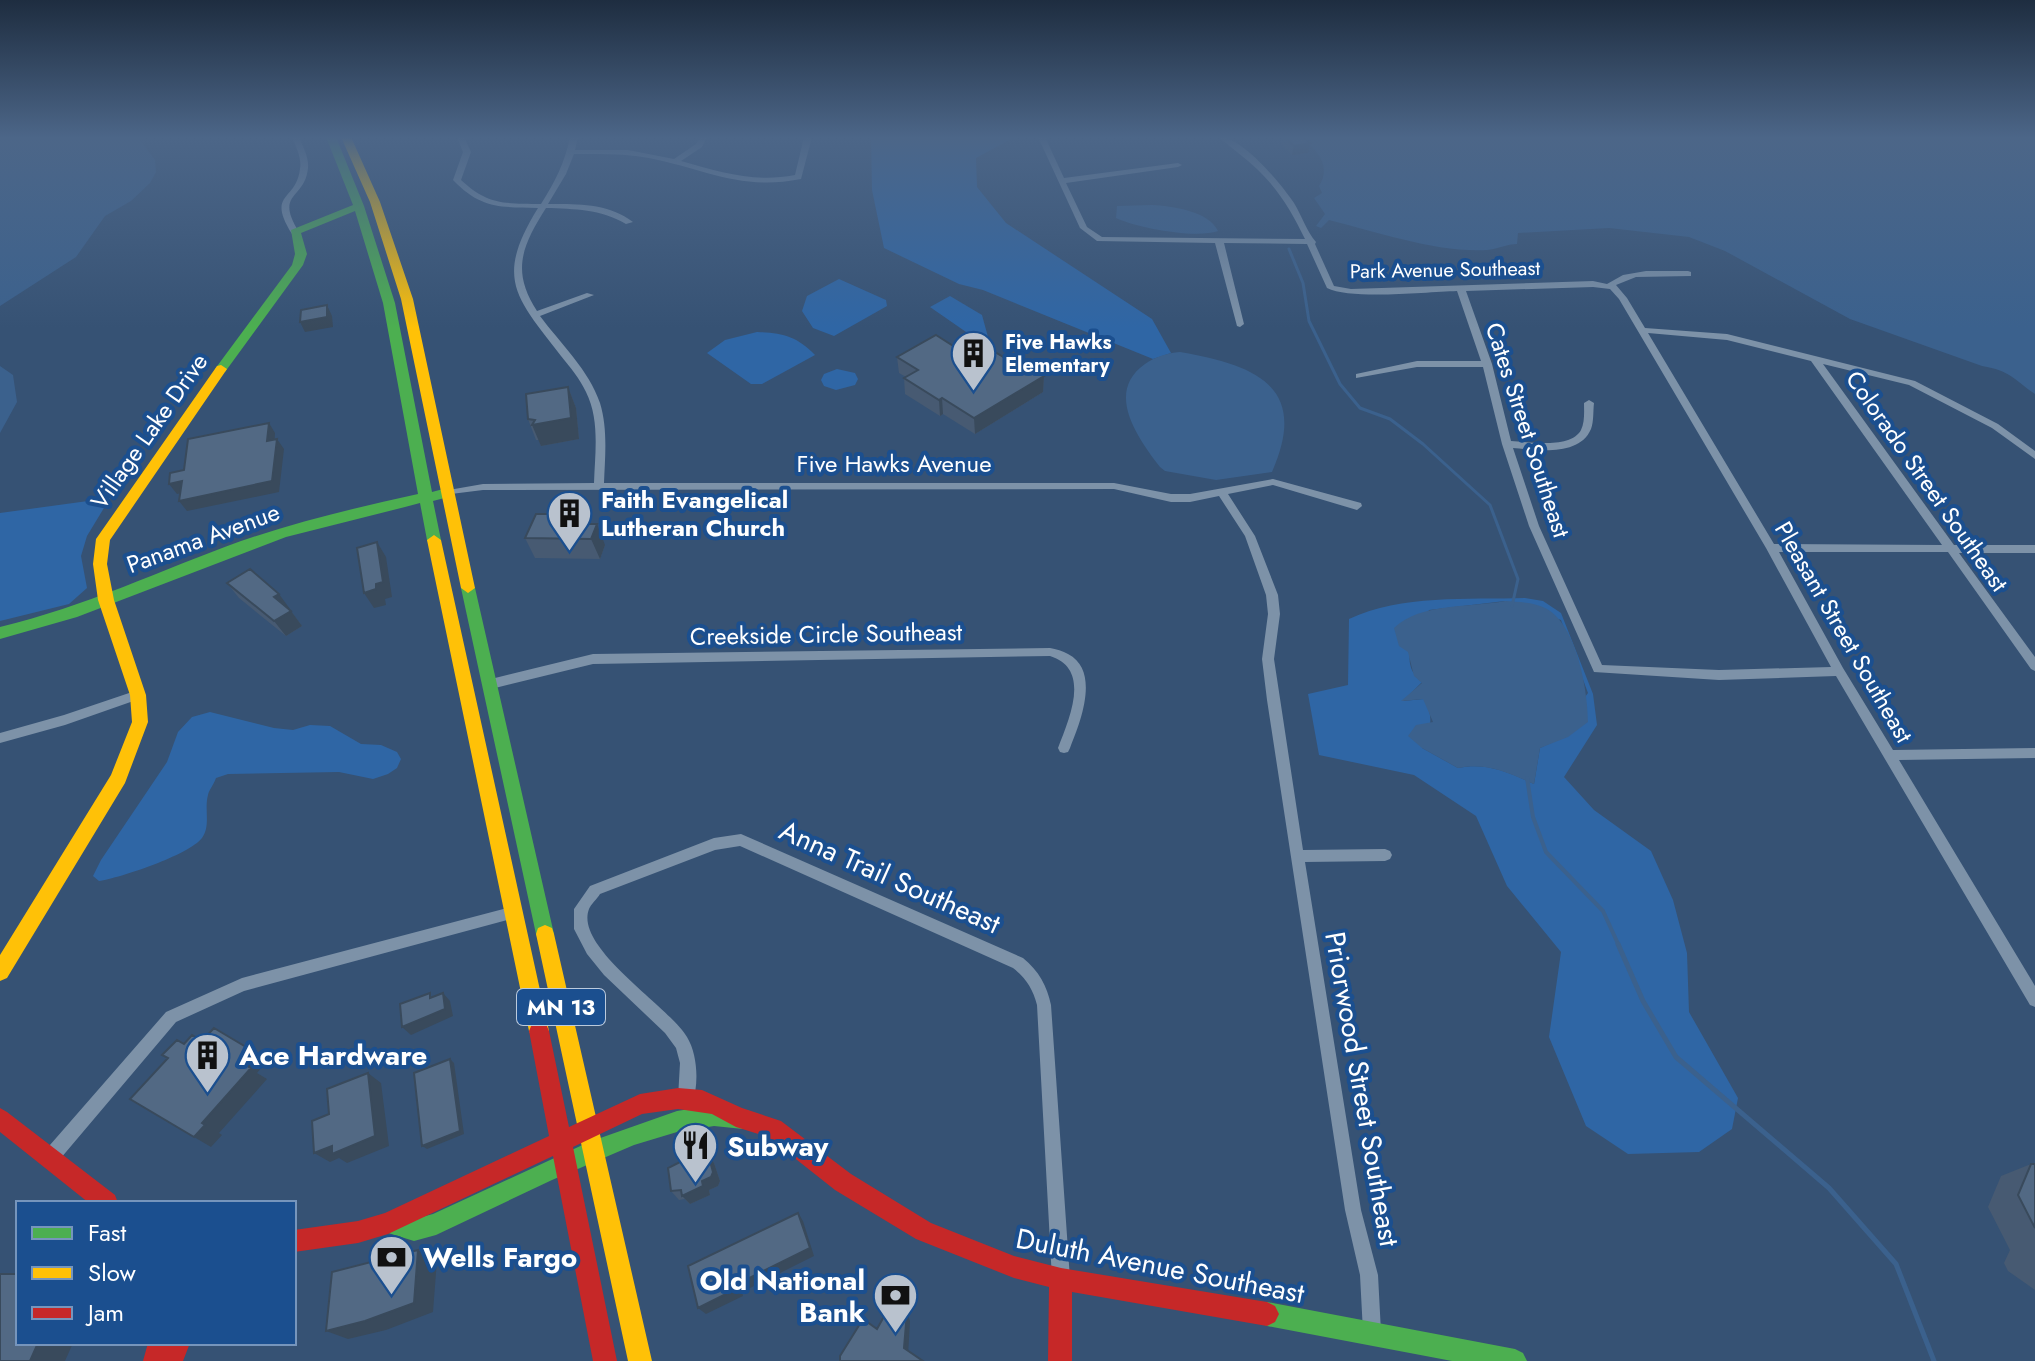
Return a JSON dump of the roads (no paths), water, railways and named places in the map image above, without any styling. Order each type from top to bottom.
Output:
[{"type":"main road","name":"MN 13","points":[[357,201],[389,303],[425,498],[515,912],[605,1361]]},
{"type":"main road","name":"MN 13","points":[[374,201],[407,299],[447,493],[640,1361]]},
{"type":"main road","points":[[295,232],[359,206]]},
{"type":"main road","name":"Village Lake Drive","points":[[138,695],[106,600],[100,564],[103,539],[183,420],[271,302],[301,254],[295,232]]},
{"type":"main road","name":"Five Hawks Avenue","points":[[425,498],[447,493]]},
{"type":"main road","name":"Panama Avenue","points":[[0,633],[30,627],[106,600],[281,533],[425,498]]},
{"type":"main road","points":[[0,972],[119,778],[140,722],[138,695]]},
{"type":"main road","name":"Duluth Avenue Southeast","points":[[296,1241],[347,1235],[393,1224],[416,1207],[640,1104],[686,1098],[720,1102],[736,1116]]},
{"type":"main road","name":"Duluth Avenue Southeast","points":[[393,1224],[414,1230],[436,1224],[592,1150],[669,1123],[736,1116],[774,1128],[843,1182],[924,1231],[1014,1267],[1061,1279],[1372,1332],[1515,1361]]},
{"type":"main road","points":[[0,1119],[104,1201]]},
{"type":"main road","name":"Anna Trail Southeast","points":[[1060,1361],[1061,1279]]},
{"type":"street","points":[[286,201],[285,218],[295,232]]},
{"type":"street","points":[[486,201],[496,205],[588,207],[613,213],[629,222]]},
{"type":"street","points":[[549,201],[521,243],[517,281],[591,393],[602,437],[599,487]]},
{"type":"street","points":[[1071,201],[1084,228],[1100,239],[1312,242],[1289,201]]},
{"type":"street","points":[[1219,241],[1240,324]]},
{"type":"street","name":"Park Avenue Southeast","points":[[1312,242],[1331,288],[1351,292],[1611,286],[1616,280],[1632,275],[1688,274]]},
{"type":"street","name":"Pleasant Street Southeast","points":[[1611,286],[1641,330],[1771,548],[1839,671],[2035,1000]]},
{"type":"street","name":"Cates Street Southeast","points":[[1461,290],[1487,364],[1507,444],[1534,526],[1598,669],[1719,675],[1839,671]]},
{"type":"street","points":[[536,314],[590,295]]},
{"type":"street","points":[[1641,330],[1727,337],[1912,383],[1995,426],[2035,456]]},
{"type":"street","name":"Colorado Street Southeast","points":[[1814,358],[2035,666]]},
{"type":"street","points":[[1359,376],[1417,364],[1487,364]]},
{"type":"street","points":[[1507,444],[1565,445],[1582,437],[1588,426],[1589,403]]},
{"type":"street","name":"Five Hawks Avenue","points":[[447,493],[483,487],[1100,486],[1171,498],[1223,494],[1273,482],[1357,506]]},
{"type":"street","name":"Priorwood Street Southeast","points":[[1223,494],[1250,536],[1272,595],[1274,614],[1268,659],[1353,1210],[1369,1275],[1372,1332]]},
{"type":"street","points":[[1771,548],[2035,549]]},
{"type":"street","name":"Creekside Circle Southeast","points":[[491,684],[593,659],[1050,652],[1069,659],[1079,675],[1078,714],[1064,748]]},
{"type":"street","points":[[0,738],[138,695]]},
{"type":"street","points":[[1889,755],[2035,753]]},
{"type":"street","name":"Anna Trail Southeast","points":[[686,1098],[688,1067],[676,1034],[621,984],[601,962],[588,940],[580,910],[583,899],[595,890],[714,844],[741,840],[1018,963],[1031,973],[1040,987],[1044,1005],[1061,1279]]},
{"type":"street","points":[[1297,856],[1385,855]]},
{"type":"street","points":[[49,1159],[171,1017],[242,985],[515,912]]},
{"type":"waterway","points":[[1289,249],[1303,283],[1309,321],[1340,384],[1360,408],[1390,419],[1423,444],[1490,505],[1518,579],[1512,606]]},
{"type":"waterway","points":[[1527,778],[1533,817],[1546,852],[1603,911],[1619,946]]},
{"type":"waterway","points":[[1618,944],[1643,1001],[1676,1057],[1829,1188],[1896,1264],[1934,1361]]},
{"type":"place","name":"Five Hawks Elementary","points":[[974,393]]},
{"type":"place","name":"Faith Evangelical Lutheran Church","points":[[570,552]]},
{"type":"place","name":"Ace Hardware","points":[[208,1094]]},
{"type":"place","name":"Subway","points":[[696,1185]]},
{"type":"place","name":"Wells Fargo","points":[[392,1296]]},
{"type":"place","name":"Old National Bank","points":[[896,1335]]}]
